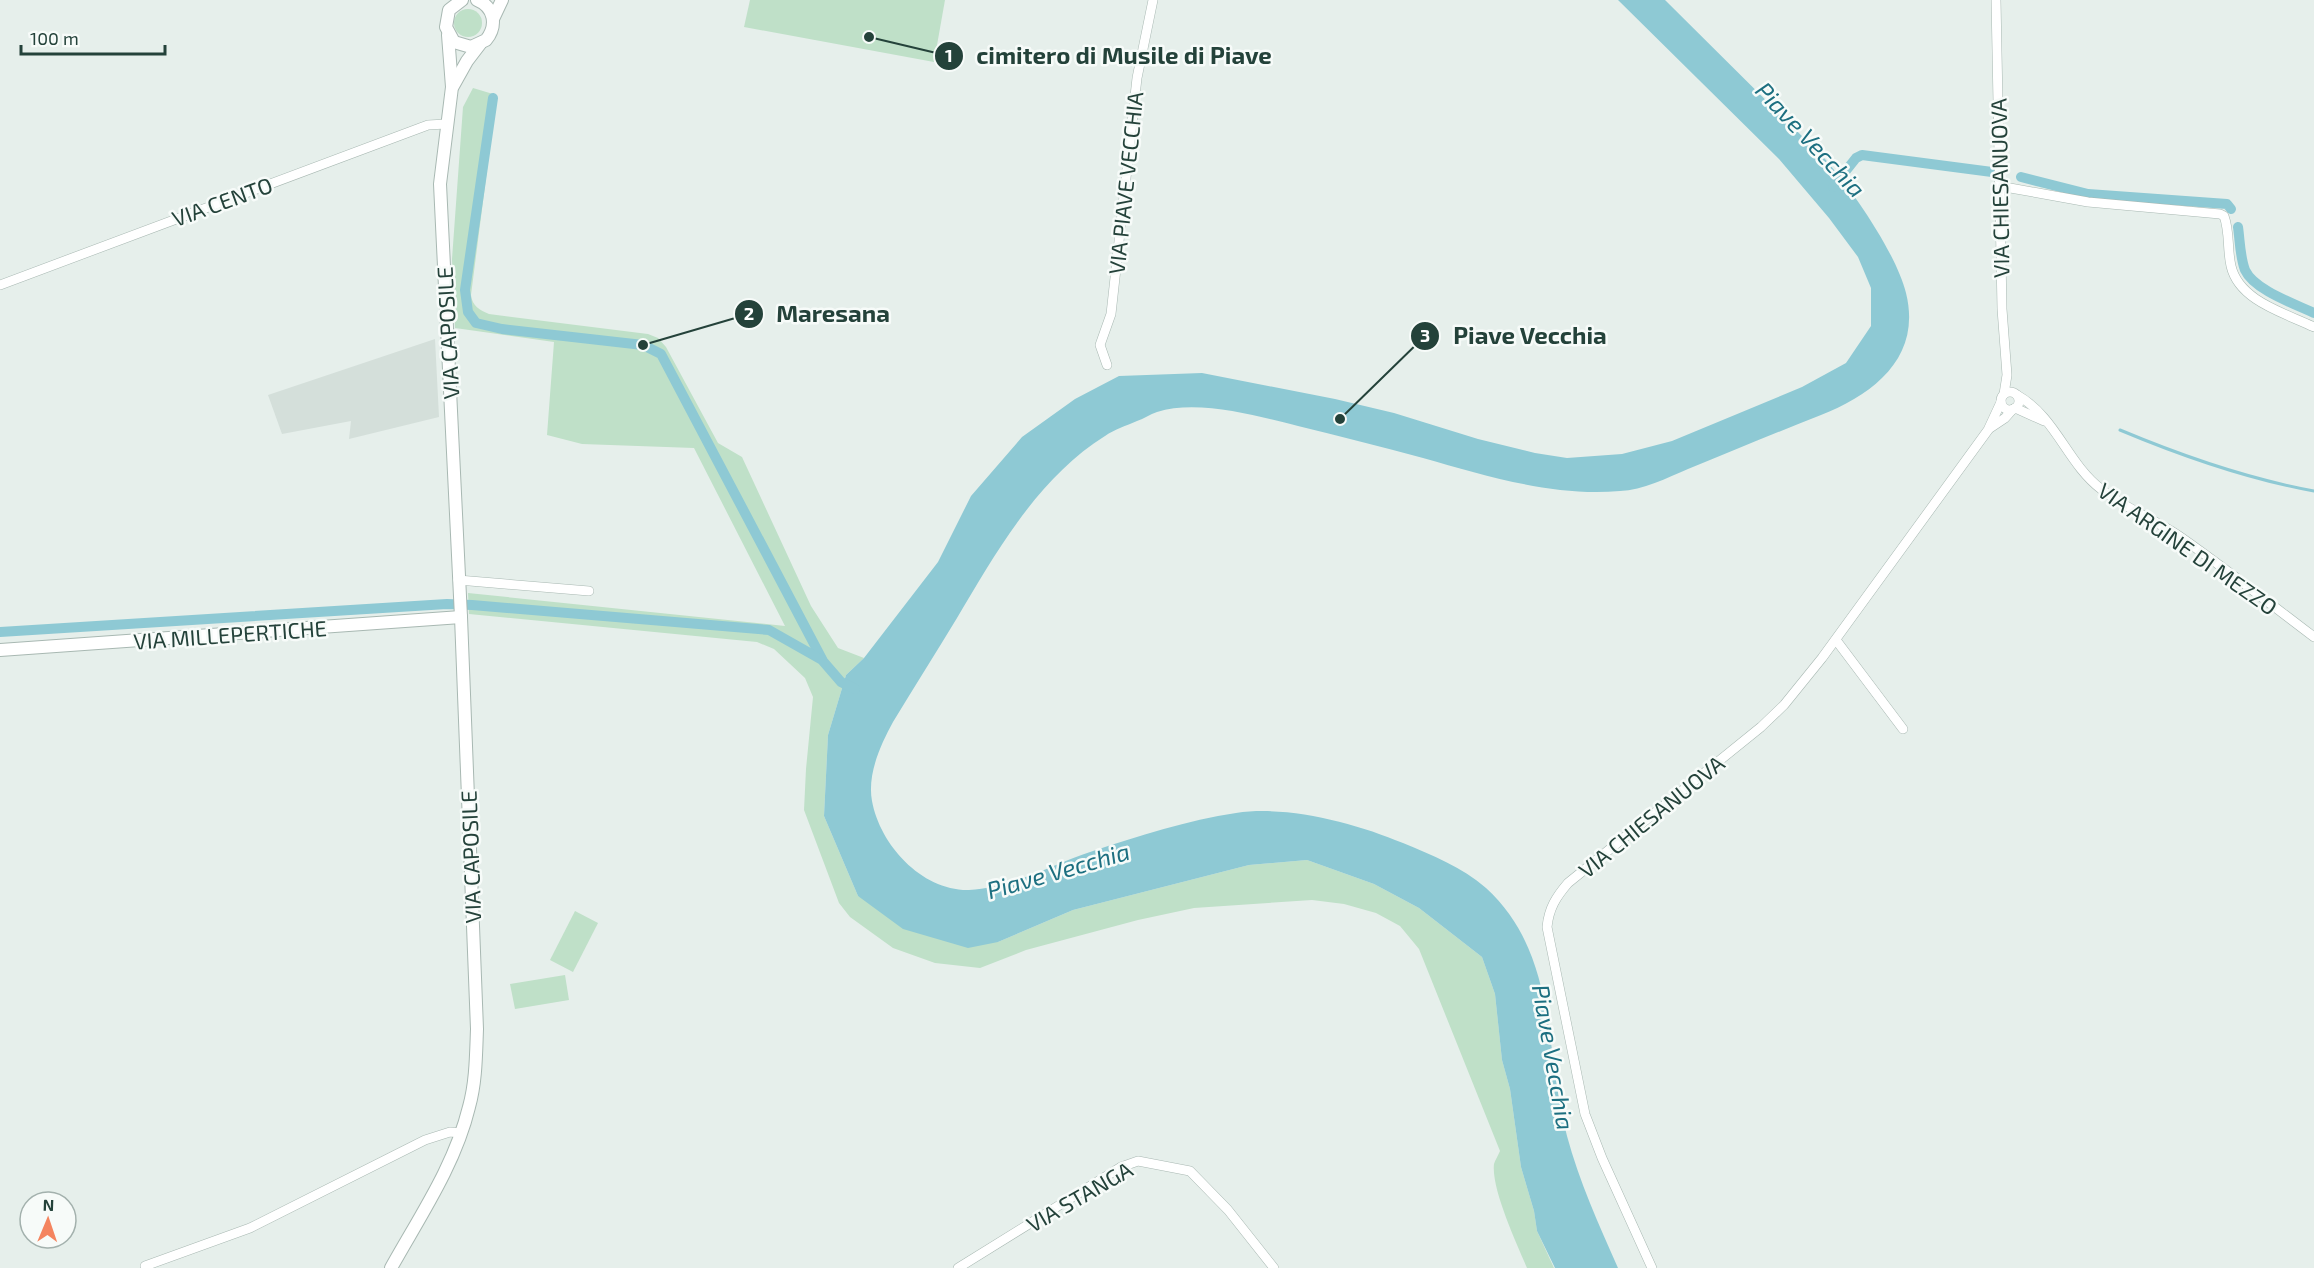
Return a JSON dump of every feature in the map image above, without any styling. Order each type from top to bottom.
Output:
[{"type":"street","name":"VIA CAPOSILE","points":[[391,1268],[450,1161],[462,1133],[474,1081],[477,1029],[440,184],[452,87],[448,35],[442,0]]},
{"type":"street","points":[[445,20],[450,8],[462,0]]},
{"type":"street","points":[[477,0],[488,7],[493,19]]},
{"type":"street","name":"VIA CAPOSILE","points":[[452,87],[467,61],[491,33],[493,19],[502,0]]},
{"type":"street","name":"VIA PIAVE VECCHIA","points":[[1107,365],[1100,345],[1111,314],[1137,78],[1153,0]]},
{"type":"street","name":"VIA CHIESANUOVA","points":[[1652,1268],[1602,1158],[1585,1114],[1561,987],[1550,945],[1547,927],[1549,913],[1554,898],[1568,883],[1772,717],[1795,692],[1836,640],[1988,430],[2002,398],[2007,375],[2002,309],[1996,0]]},
{"type":"street","points":[[448,35],[462,46],[471,47],[480,44]]},
{"type":"street","name":"VIA CENTO","points":[[0,285],[428,125],[446,124]]},
{"type":"street","points":[[1999,186],[2097,203],[2220,214],[2224,216],[2228,226],[2231,268],[2245,292],[2314,327]]},
{"type":"street","name":"VIA CHIESANUOVA","points":[[2007,375],[2016,394]]},
{"type":"street","points":[[2014,409],[2018,404],[2016,394],[2002,398],[2005,408],[2014,409],[2049,423]]},
{"type":"street","name":"VIA ARGINE DI MEZZO","points":[[2016,394],[2032,405],[2049,423],[2085,476],[2103,491],[2178,535],[2314,637]]},
{"type":"street","name":"VIA CHIESANUOVA","points":[[1988,430],[2014,409]]},
{"type":"street","points":[[458,580],[589,591]]},
{"type":"street","name":"VIA MILLEPERTICHE","points":[[0,650],[460,613]]},
{"type":"street","points":[[1836,640],[1903,729]]},
{"type":"street","points":[[146,1266],[250,1228],[425,1140],[450,1132],[462,1133]]},
{"type":"street","name":"VIA STANGA","points":[[958,1268],[1121,1167],[1138,1161],[1190,1171],[1228,1210],[1274,1268]]},
{"type":"shaded area","points":[[435,339],[439,417],[349,439],[351,421],[282,434],[268,395]]},
{"type":"green space","points":[[750,0],[945,0],[934,62],[744,27]]},
{"type":"green space","points":[[468,9],[478,13],[482,23],[478,33],[468,37],[458,33],[454,23],[458,13]]},
{"type":"green space","points":[[473,88],[493,94],[496,100],[471,295],[475,305],[489,314],[648,334],[658,338],[666,347],[718,443],[742,457],[811,606],[838,648],[864,658],[846,675],[828,735],[824,816],[858,896],[998,942],[1073,910],[1249,865],[1307,860],[1374,884],[1419,908],[1482,957],[1495,994],[1502,1060],[1510,1089],[1521,1167],[1534,1211],[1537,1231],[1554,1268],[1527,1268],[1496,1187],[1494,1164],[1500,1151],[1419,949],[1400,926],[1376,913],[1344,904],[1312,900],[1194,908],[1138,920],[1026,950],[980,968],[935,963],[893,948],[850,917],[839,903],[804,810],[813,697],[805,678],[774,649],[757,642],[469,614],[468,593],[785,626],[694,448],[582,444],[547,435],[554,342],[455,328],[452,259],[463,107]]},
{"type":"green space","points":[[575,911],[598,923],[573,972],[550,960]]},
{"type":"green space","points":[[565,975],[569,1000],[515,1009],[510,984]]},
{"type":"water","points":[[1618,0],[1665,0],[1825,159],[1848,188],[1883,241],[1901,277],[1906,293],[1909,316],[1907,336],[1900,354],[1889,370],[1859,396],[1821,415],[1655,483],[1620,491],[1570,491],[1520,484],[1228,410],[1191,407],[1173,408],[1154,413],[1113,431],[1081,453],[1059,473],[1020,518],[893,722],[880,750],[871,780],[872,801],[877,817],[894,849],[920,874],[935,883],[952,888],[969,890],[1001,885],[1078,856],[1164,829],[1218,816],[1256,811],[1299,814],[1364,829],[1436,857],[1477,881],[1509,914],[1526,942],[1545,1004],[1567,1136],[1583,1186],[1618,1268],[1555,1268],[1537,1231],[1534,1211],[1521,1167],[1510,1089],[1502,1060],[1495,994],[1482,957],[1419,908],[1374,884],[1307,860],[1249,865],[1073,910],[998,942],[968,948],[903,929],[858,896],[824,816],[828,735],[846,675],[864,658],[938,562],[971,496],[1022,437],[1075,399],[1119,376],[1202,373],[1335,399],[1394,413],[1478,439],[1567,458],[1622,454],[1672,441],[1802,387],[1846,363],[1871,326],[1871,288],[1858,257],[1829,218],[1779,159]]},
{"type":"waterway","points":[[493,98],[465,290],[468,312],[476,323],[502,329],[643,345],[661,354],[822,659]]},
{"type":"waterway","points":[[1833,187],[1856,158],[1862,155],[1992,172]]},
{"type":"waterway","points":[[2021,177],[2088,194],[2227,204],[2231,209]]},
{"type":"waterway","points":[[2238,227],[2242,260],[2250,277],[2276,296],[2314,313]]},
{"type":"waterway","points":[[2120,430],[2215,466],[2314,491]]},
{"type":"waterway","points":[[0,632],[447,604],[472,605],[769,630],[822,660],[841,682],[855,689]]},
{"type":"place","name":"cimitero di Musile di Piave","points":[[869,37]]},
{"type":"place","name":"Maresana","points":[[643,345]]},
{"type":"place","name":"Piave Vecchia","points":[[1340,419]]}]
